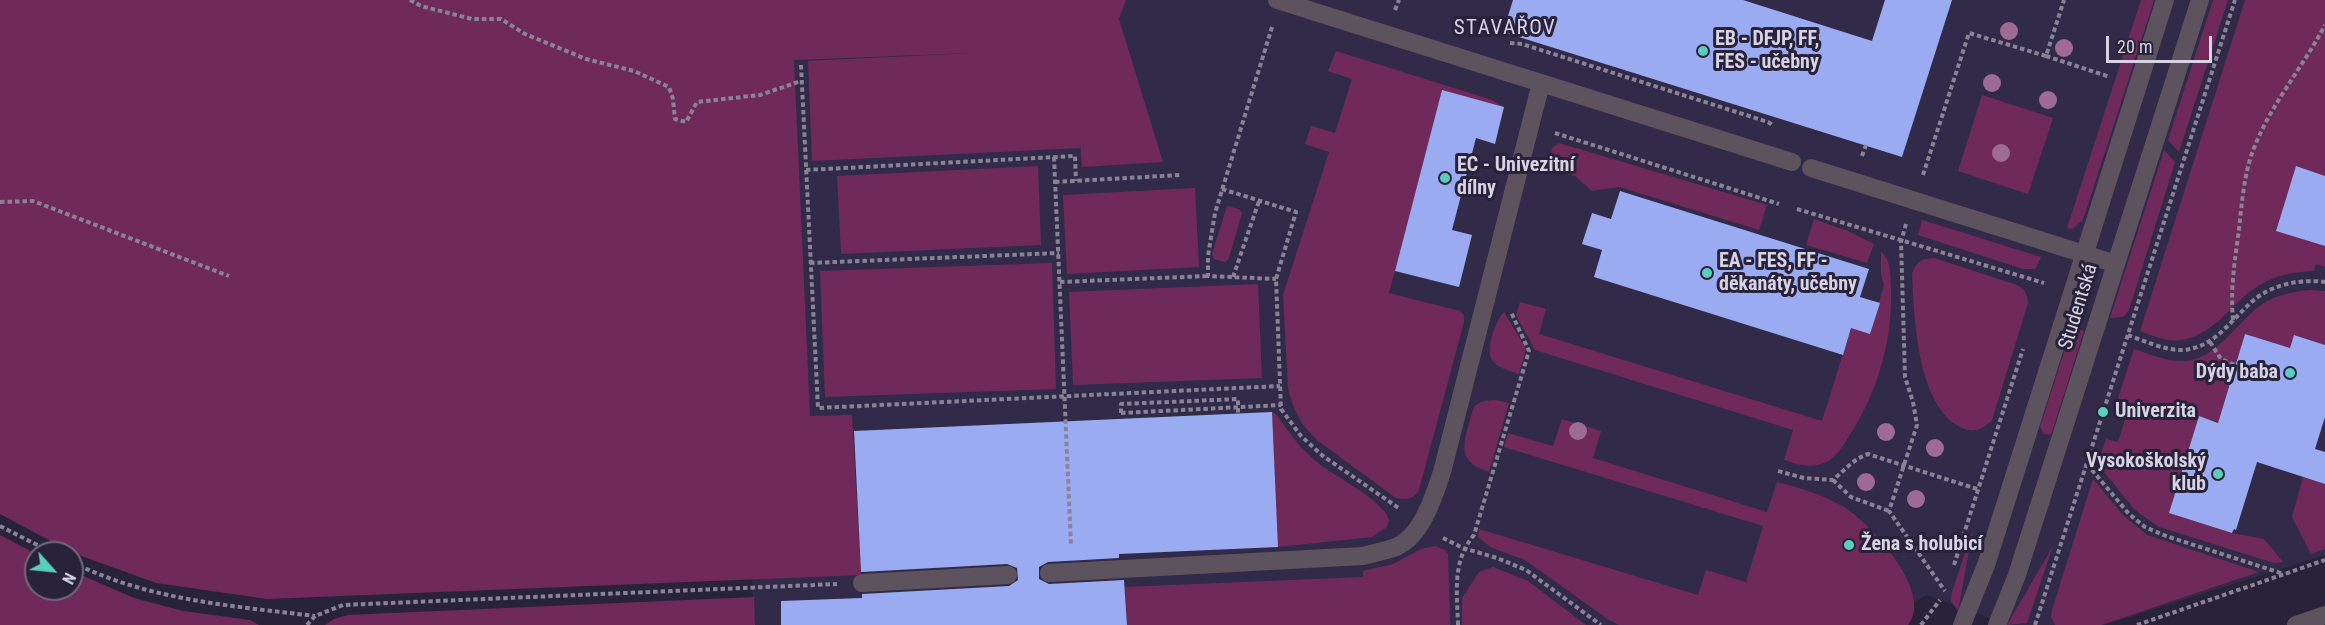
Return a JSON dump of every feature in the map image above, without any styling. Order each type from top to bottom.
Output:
[{"type":"street","points":[[1278,0],[1792,162]]},
{"type":"street","name":"Studentská","points":[[1962,625],[1986,566],[2165,0]]},
{"type":"street","name":"Studentská","points":[[1997,625],[2017,575],[2200,0]]},
{"type":"street","points":[[1049,573],[1363,556],[1398,547],[1420,523],[1429,509],[1442,472],[1541,83]]},
{"type":"street","points":[[1810,168],[2116,264]]},
{"type":"street","points":[[862,582],[1008,575]]},
{"type":"street","points":[[2296,625],[2325,615]]},
{"type":"path","points":[[410,0],[421,6],[472,19],[501,19],[525,34],[586,59],[634,71],[669,87],[675,119],[686,122],[697,102],[760,95],[801,81]]},
{"type":"path","points":[[1209,276],[1208,256],[1215,213],[1278,0]]},
{"type":"path","points":[[1395,10],[1399,0]]},
{"type":"path","points":[[2046,56],[2064,0]]},
{"type":"path","points":[[2035,625],[2235,0]]},
{"type":"path","points":[[2234,320],[2232,282],[2243,190],[2253,149],[2270,114],[2325,26]]},
{"type":"path","points":[[1889,511],[1917,425],[1905,377],[1901,242],[1969,33],[2110,76]]},
{"type":"path","points":[[801,65],[818,408],[1280,386]]},
{"type":"path","points":[[2106,87],[2113,66]]},
{"type":"path","points":[[1550,143],[1553,132]]},
{"type":"path","points":[[1862,159],[1866,146]]},
{"type":"path","points":[[806,170],[1075,156],[1076,181]]},
{"type":"path","points":[[1054,157],[1072,571]]},
{"type":"path","points":[[1055,182],[1180,175]]},
{"type":"path","points":[[1222,189],[1296,212],[1276,279],[1281,409],[1301,436],[1323,456],[1436,535],[1463,548],[1526,570],[1601,625]]},
{"type":"path","points":[[0,202],[33,201],[229,276]]},
{"type":"path","points":[[1233,277],[1259,201]]},
{"type":"path","points":[[1797,209],[2044,283]]},
{"type":"path","points":[[2042,291],[2056,245]]},
{"type":"path","points":[[810,262],[1059,253]]},
{"type":"path","points":[[1060,282],[1209,276],[1276,279]]},
{"type":"path","points":[[2128,335],[2174,349],[2188,349],[2210,342],[2255,300],[2273,289],[2297,283],[2325,282]]},
{"type":"path","points":[[1458,625],[1457,575],[1463,548],[1474,535],[1529,351],[1511,312],[1514,304]]},
{"type":"path","points":[[1952,571],[2026,339]]},
{"type":"path","points":[[2210,342],[2221,359],[2235,365]]},
{"type":"path","points":[[1239,414],[1238,399],[1121,404],[1121,413],[1281,405]]},
{"type":"path","points":[[1833,480],[1845,471],[1854,459],[1868,454],[1977,489]]},
{"type":"path","points":[[2087,463],[2129,514],[2145,527],[2284,574]]},
{"type":"path","points":[[1778,471],[1804,478],[1833,480],[1851,497],[1889,511],[1946,592]]},
{"type":"path","points":[[0,526],[30,541]]},
{"type":"path","points":[[2137,625],[2325,560]]},
{"type":"path","points":[[84,567],[122,583],[171,597],[315,616]]},
{"type":"path","points":[[1921,625],[1946,592],[1949,581]]},
{"type":"path","points":[[307,625],[315,616],[343,605],[862,582]]},
{"type":"shaded area","points":[[0,0],[1126,0],[1119,19],[1163,162],[1082,167],[1080,142],[1080,148],[812,161],[808,61],[971,53],[794,60],[810,416],[852,415],[861,575],[267,599],[156,583],[84,557],[84,541],[51,541],[0,514]]},
{"type":"shaded area","points":[[1126,0],[2325,0],[2325,555],[2104,625],[2008,625],[1927,595],[1870,625],[755,625],[729,217],[756,62],[1119,19]]},
{"type":"shaded area","points":[[2141,0],[2154,0],[2085,214],[2082,221],[2072,229],[2067,228]]},
{"type":"shaded area","points":[[2213,0],[2228,0],[2179,152],[2168,140]]},
{"type":"shaded area","points":[[2245,0],[2325,0],[2325,176],[2296,167],[2276,230],[2325,246],[2325,267],[2316,264],[2314,271],[2289,274],[2266,281],[2252,290],[2210,327],[2191,338],[2175,340],[2155,337],[2140,331]]},
{"type":"shaded area","points":[[1336,51],[1492,100],[1504,107],[1442,91],[1389,293],[1460,311],[1464,315],[1419,490],[1414,496],[1406,499],[1396,498],[1318,441],[1303,425],[1288,389],[1283,295],[1329,152],[1305,144],[1311,126],[1335,133],[1352,79],[1328,71]]},
{"type":"shaded area","points":[[1982,95],[2053,118],[2028,194],[1958,171]]},
{"type":"shaded area","points":[[1559,143],[1767,205],[1759,230],[1619,187],[1592,191],[1575,176],[1548,168],[1552,148]]},
{"type":"shaded area","points":[[2164,150],[2175,162],[2129,310],[2123,317],[2110,318]]},
{"type":"shaded area","points":[[1038,166],[1041,245],[841,254],[837,176]]},
{"type":"shaded area","points":[[1195,188],[1199,267],[1067,274],[1063,195]]},
{"type":"shaded area","points":[[1227,206],[1239,209],[1242,213],[1229,258],[1225,262],[1214,259],[1212,254]]},
{"type":"shaded area","points":[[1814,219],[1848,231],[1874,244],[1867,263],[1806,245]]},
{"type":"shaded area","points":[[1922,220],[2041,257],[2035,269],[2023,269],[1918,235]]},
{"type":"shaded area","points":[[1881,251],[1888,263],[1891,285],[1890,324],[1882,362],[1869,399],[1843,446],[1829,461],[1814,466],[1784,460],[1793,430],[1535,350],[1516,315],[1520,302],[1546,309],[1539,334],[1822,421],[1851,328],[1870,333],[1884,285],[1881,274]]},
{"type":"shaded area","points":[[1934,258],[2017,285],[2027,297],[2028,303],[1992,420],[1979,429],[1970,430],[1955,424],[1942,412],[1925,376],[1916,333],[1912,274],[1920,262]]},
{"type":"shaded area","points":[[1052,263],[1056,389],[825,397],[820,271]]},
{"type":"shaded area","points":[[1258,284],[1262,378],[1073,385],[1069,292]]},
{"type":"shaded area","points":[[2309,290],[2325,291],[2325,345],[2295,335],[2290,348],[2245,334],[2218,422],[2199,417],[2169,513],[2232,533],[2264,539],[2283,562],[2274,563],[2159,527],[2135,510],[2101,468],[2099,461],[2106,439],[2118,442],[2130,403],[2118,398],[2134,349],[2171,360],[2195,359],[2216,348],[2261,305],[2284,294]]},
{"type":"shaded area","points":[[1504,312],[1526,349],[1519,374],[1497,365],[1490,356],[1490,342]]},
{"type":"shaded area","points":[[2072,327],[2084,331],[2052,432],[2049,435],[2044,434],[2040,427]]},
{"type":"shaded area","points":[[1495,400],[1509,403],[1489,472],[1472,464],[1464,447],[1475,407],[1483,402]]},
{"type":"shaded area","points":[[1272,412],[1277,415],[1311,457],[1378,504],[1389,520],[1387,527],[1372,537],[1278,547]]},
{"type":"shaded area","points":[[1562,419],[1601,431],[1593,458],[1767,512],[1777,482],[1802,489],[1842,506],[1868,526],[1895,559],[1906,577],[1913,595],[1914,611],[1908,625],[1619,625],[1609,620],[1525,560],[1490,547],[1478,537],[1479,529],[1698,595],[1706,570],[1746,582],[1763,526],[1504,447],[1508,433],[1553,446]]},
{"type":"shaded area","points":[[2303,477],[2325,484],[2325,549],[2311,554],[2292,517]]},
{"type":"shaded area","points":[[2093,479],[2123,515],[2147,535],[2259,572],[2101,625],[2055,625],[2051,617],[2052,610]]},
{"type":"shaded area","points":[[1973,529],[1958,611],[1951,601],[1952,592]]},
{"type":"shaded area","points":[[0,535],[24,548],[24,601],[84,601],[84,576],[134,598],[183,611],[250,620],[259,625],[0,625]]},
{"type":"shaded area","points":[[1435,546],[1445,550],[1448,554],[1450,625],[1127,625],[1125,587],[1363,577],[1363,571],[1393,564],[1421,549]]},
{"type":"shaded area","points":[[2053,546],[2027,623],[2007,625]]},
{"type":"shaded area","points":[[1493,567],[1528,581],[1586,625],[1462,625],[1462,598],[1479,572]]},
{"type":"shaded area","points":[[754,597],[755,625],[325,625],[334,619],[348,615]]},
{"type":"building","points":[[1513,0],[1743,0],[1872,41],[1885,0],[1952,0],[1902,157],[1503,32]]},
{"type":"building","points":[[1442,90],[1504,107],[1495,144],[1476,138],[1452,230],[1472,235],[1459,287],[1395,271]]},
{"type":"building","points":[[2296,166],[2325,176],[2325,246],[2276,231]]},
{"type":"building","points":[[1620,191],[1869,269],[1860,297],[1880,303],[1870,334],[1851,328],[1843,355],[1594,277],[1602,250],[1582,244],[1592,213],[1611,219]]},
{"type":"building","points":[[2245,334],[2290,348],[2294,335],[2325,345],[2325,417],[2315,449],[2325,452],[2325,484],[2257,462],[2236,530],[2234,529],[2232,533],[2169,513],[2199,416],[2218,423]]},
{"type":"building","points":[[1272,412],[1278,547],[1119,554],[1119,558],[1048,562],[1039,567],[1039,579],[1049,584],[1124,580],[1127,625],[781,625],[781,601],[862,598],[862,594],[1009,586],[1018,580],[1017,568],[1007,564],[861,572],[854,431]]},
{"type":"place","name":"EB - DFJP, FF, FES - učebny","points":[[1703,51]]},
{"type":"place","name":"EC - Univezitní dílny","points":[[1445,178]]},
{"type":"place","name":"EA - FES, FF - děkanáty, učebny","points":[[1707,273]]},
{"type":"place","name":"Dýdy baba","points":[[2290,373]]},
{"type":"place","name":"Univerzita","points":[[2103,412]]},
{"type":"place","name":"Vysokoškolský klub","points":[[2218,474]]},
{"type":"place","name":"Žena s holubicí","points":[[1849,545]]},
{"type":"district","name":"STAVAŘOV","points":[[1505,29]]}]
